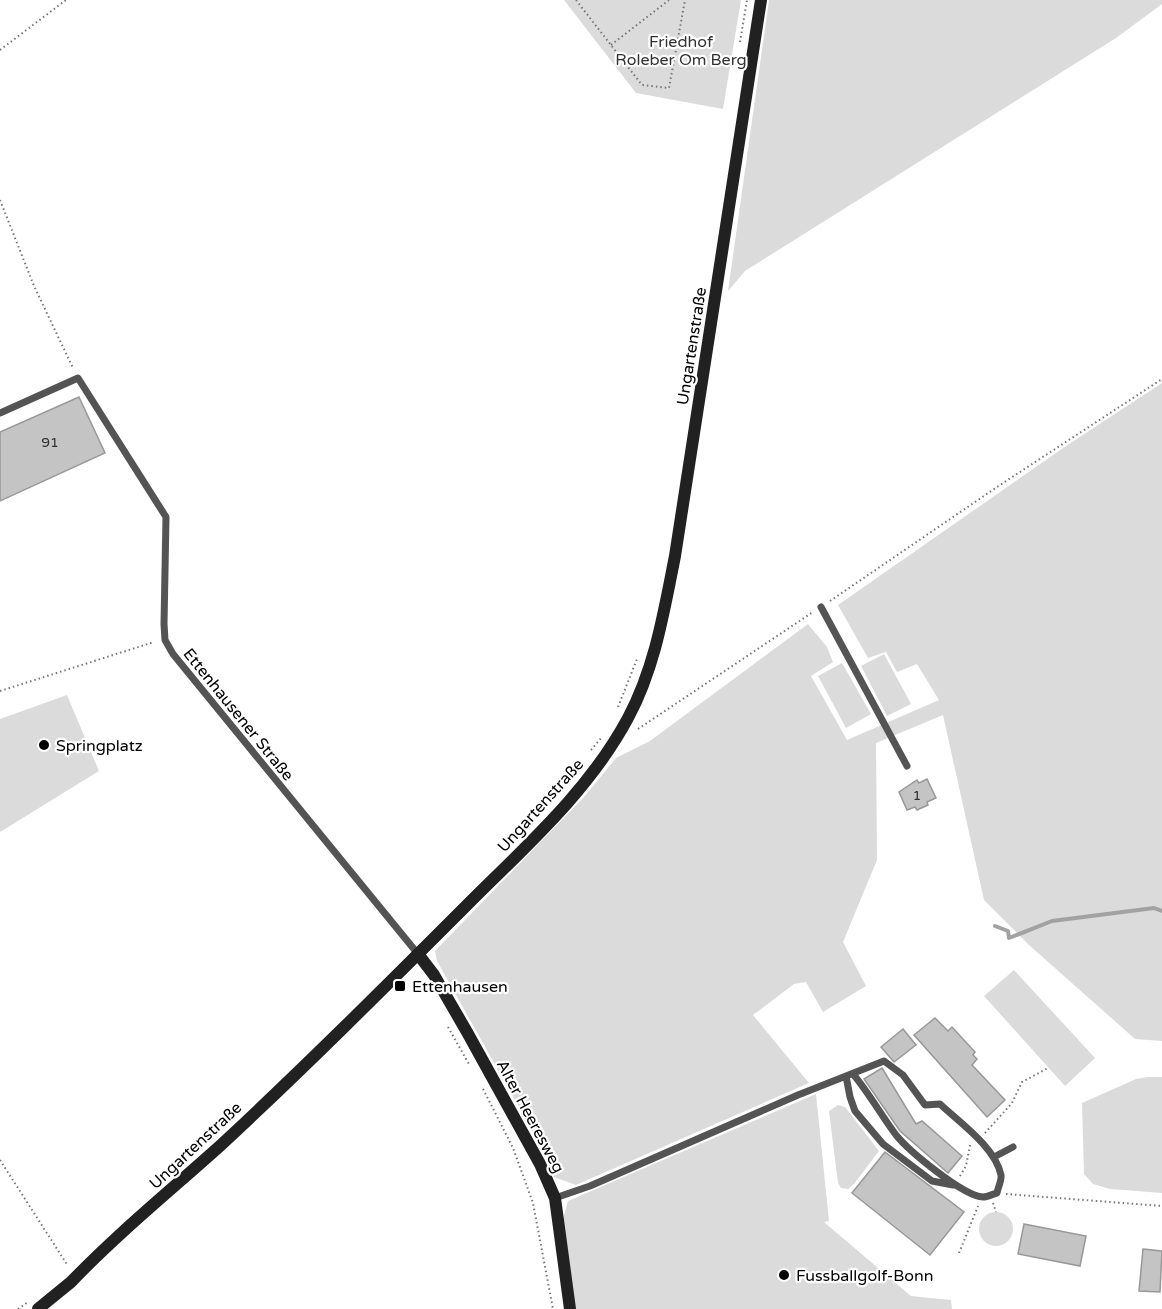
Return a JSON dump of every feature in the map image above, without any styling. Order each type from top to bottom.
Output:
[{"type":"street","name":"Ungartenstraße","points":[[33,1305],[71,1282],[290,1080],[418,954],[576,794],[612,746],[629,716],[653,659],[669,591],[761,0]]},
{"type":"street","name":"Alter Heeresweg","points":[[418,954],[434,975],[467,1032],[540,1164],[555,1198],[570,1309]]},
{"type":"lane","points":[[0,413],[78,378]]},
{"type":"lane","name":"Ettenhausener Straße","points":[[78,378],[166,517],[165,640],[172,654],[418,954]]},
{"type":"lane","points":[[821,608],[907,766]]},
{"type":"lane","points":[[555,1198],[590,1186],[849,1075],[884,1061],[903,1075],[925,1105],[940,1104],[979,1139],[994,1157],[1002,1177],[997,1193],[980,1196],[955,1185],[932,1181],[883,1144],[855,1111],[850,1097],[849,1075]]},
{"type":"lane","points":[[849,1075],[868,1093],[898,1138],[955,1185]]},
{"type":"lane","points":[[994,1157],[1013,1147]]},
{"type":"path","points":[[0,50],[66,0]]},
{"type":"path","points":[[576,0],[642,85],[669,88],[685,0]]},
{"type":"path","points":[[611,45],[669,0]]},
{"type":"path","points":[[740,46],[747,0]]},
{"type":"path","points":[[0,200],[34,286],[78,378]]},
{"type":"path","points":[[632,733],[821,608],[997,487],[1162,379]]},
{"type":"path","points":[[0,691],[165,640]]},
{"type":"path","points":[[616,712],[639,656]]},
{"type":"path","points":[[590,753],[601,736],[612,746]]},
{"type":"path","points":[[443,1019],[470,1067]]},
{"type":"path","points":[[979,1139],[1012,1103],[1022,1082],[1048,1068]]},
{"type":"path","points":[[481,1086],[513,1148],[533,1203],[553,1309]]},
{"type":"path","points":[[955,1185],[966,1167],[971,1133]]},
{"type":"path","points":[[0,1160],[70,1267]]},
{"type":"path","points":[[997,1193],[1162,1206]]},
{"type":"path","points":[[958,1253],[980,1196]]},
{"type":"path","points":[[67,1273],[74,1262]]},
{"type":"path","points":[[18,1309],[33,1305]]},
{"type":"green space","name":"Friedhof Roleber Om Berg","points":[[564,0],[741,0],[723,109],[636,93]]},
{"type":"green space","points":[[769,0],[1162,0],[1162,4],[1116,38],[745,271],[728,291]]},
{"type":"green space","points":[[1162,383],[1162,1041],[1135,1039],[1029,945],[984,900],[943,715],[876,743],[877,860],[843,942],[866,986],[823,1012],[806,982],[794,984],[753,1015],[809,1083],[576,1185],[554,1177],[549,1161],[437,961],[435,951],[584,797],[616,758],[650,741],[808,624],[827,647],[833,662],[811,676],[847,740],[939,700],[917,664],[897,672],[886,652],[868,658],[838,605],[1066,446]]},
{"type":"green space","points":[[884,654],[911,704],[887,716],[861,666]]},
{"type":"green space","points":[[842,663],[871,714],[846,728],[818,676]]},
{"type":"green space","name":"Springplatz","points":[[67,695],[99,771],[0,832],[0,719]]},
{"type":"green space","points":[[1014,970],[1095,1058],[1065,1086],[984,996]]},
{"type":"green space","points":[[1162,1077],[1162,1193],[1110,1189],[1093,1184],[1084,1174],[1082,1103],[1136,1079]]},
{"type":"green space","points":[[816,1094],[829,1221],[824,1222],[911,1296],[951,1300],[952,1309],[573,1309],[563,1219],[568,1201]]},
{"type":"green space","points":[[838,1105],[845,1107],[879,1151],[848,1189],[841,1188],[838,1183],[829,1111]]},
{"type":"green space","points":[[996,1212],[1008,1217],[1013,1229],[1008,1241],[996,1246],[984,1241],[979,1229],[984,1217]]},
{"type":"building","points":[[79,397],[105,453],[0,501],[0,432]]},
{"type":"building","points":[[927,779],[936,798],[917,810],[915,807],[907,810],[899,792],[917,780],[919,783]]},
{"type":"building","points":[[935,1018],[948,1031],[952,1027],[975,1052],[973,1055],[977,1059],[972,1065],[1005,1100],[987,1117],[914,1035]]},
{"type":"building","points":[[903,1029],[916,1045],[894,1062],[881,1047]]},
{"type":"building","points":[[882,1068],[916,1124],[922,1121],[962,1156],[948,1173],[900,1131],[864,1079]]},
{"type":"building","points":[[885,1152],[964,1212],[930,1255],[852,1193]]},
{"type":"building","points":[[1024,1224],[1086,1236],[1080,1266],[1018,1254]]},
{"type":"building","points":[[1143,1249],[1162,1251],[1160,1292],[1139,1291]]},
{"type":"waterway","points":[[995,926],[1008,931],[1009,938],[1052,921],[1154,908],[1162,911]]},
{"type":"place","name":"Springplatz","points":[[44,745]]},
{"type":"place","name":"Ettenhausen","points":[[400,986]]},
{"type":"place","name":"Fussballgolf-Bonn","points":[[784,1275]]}]
